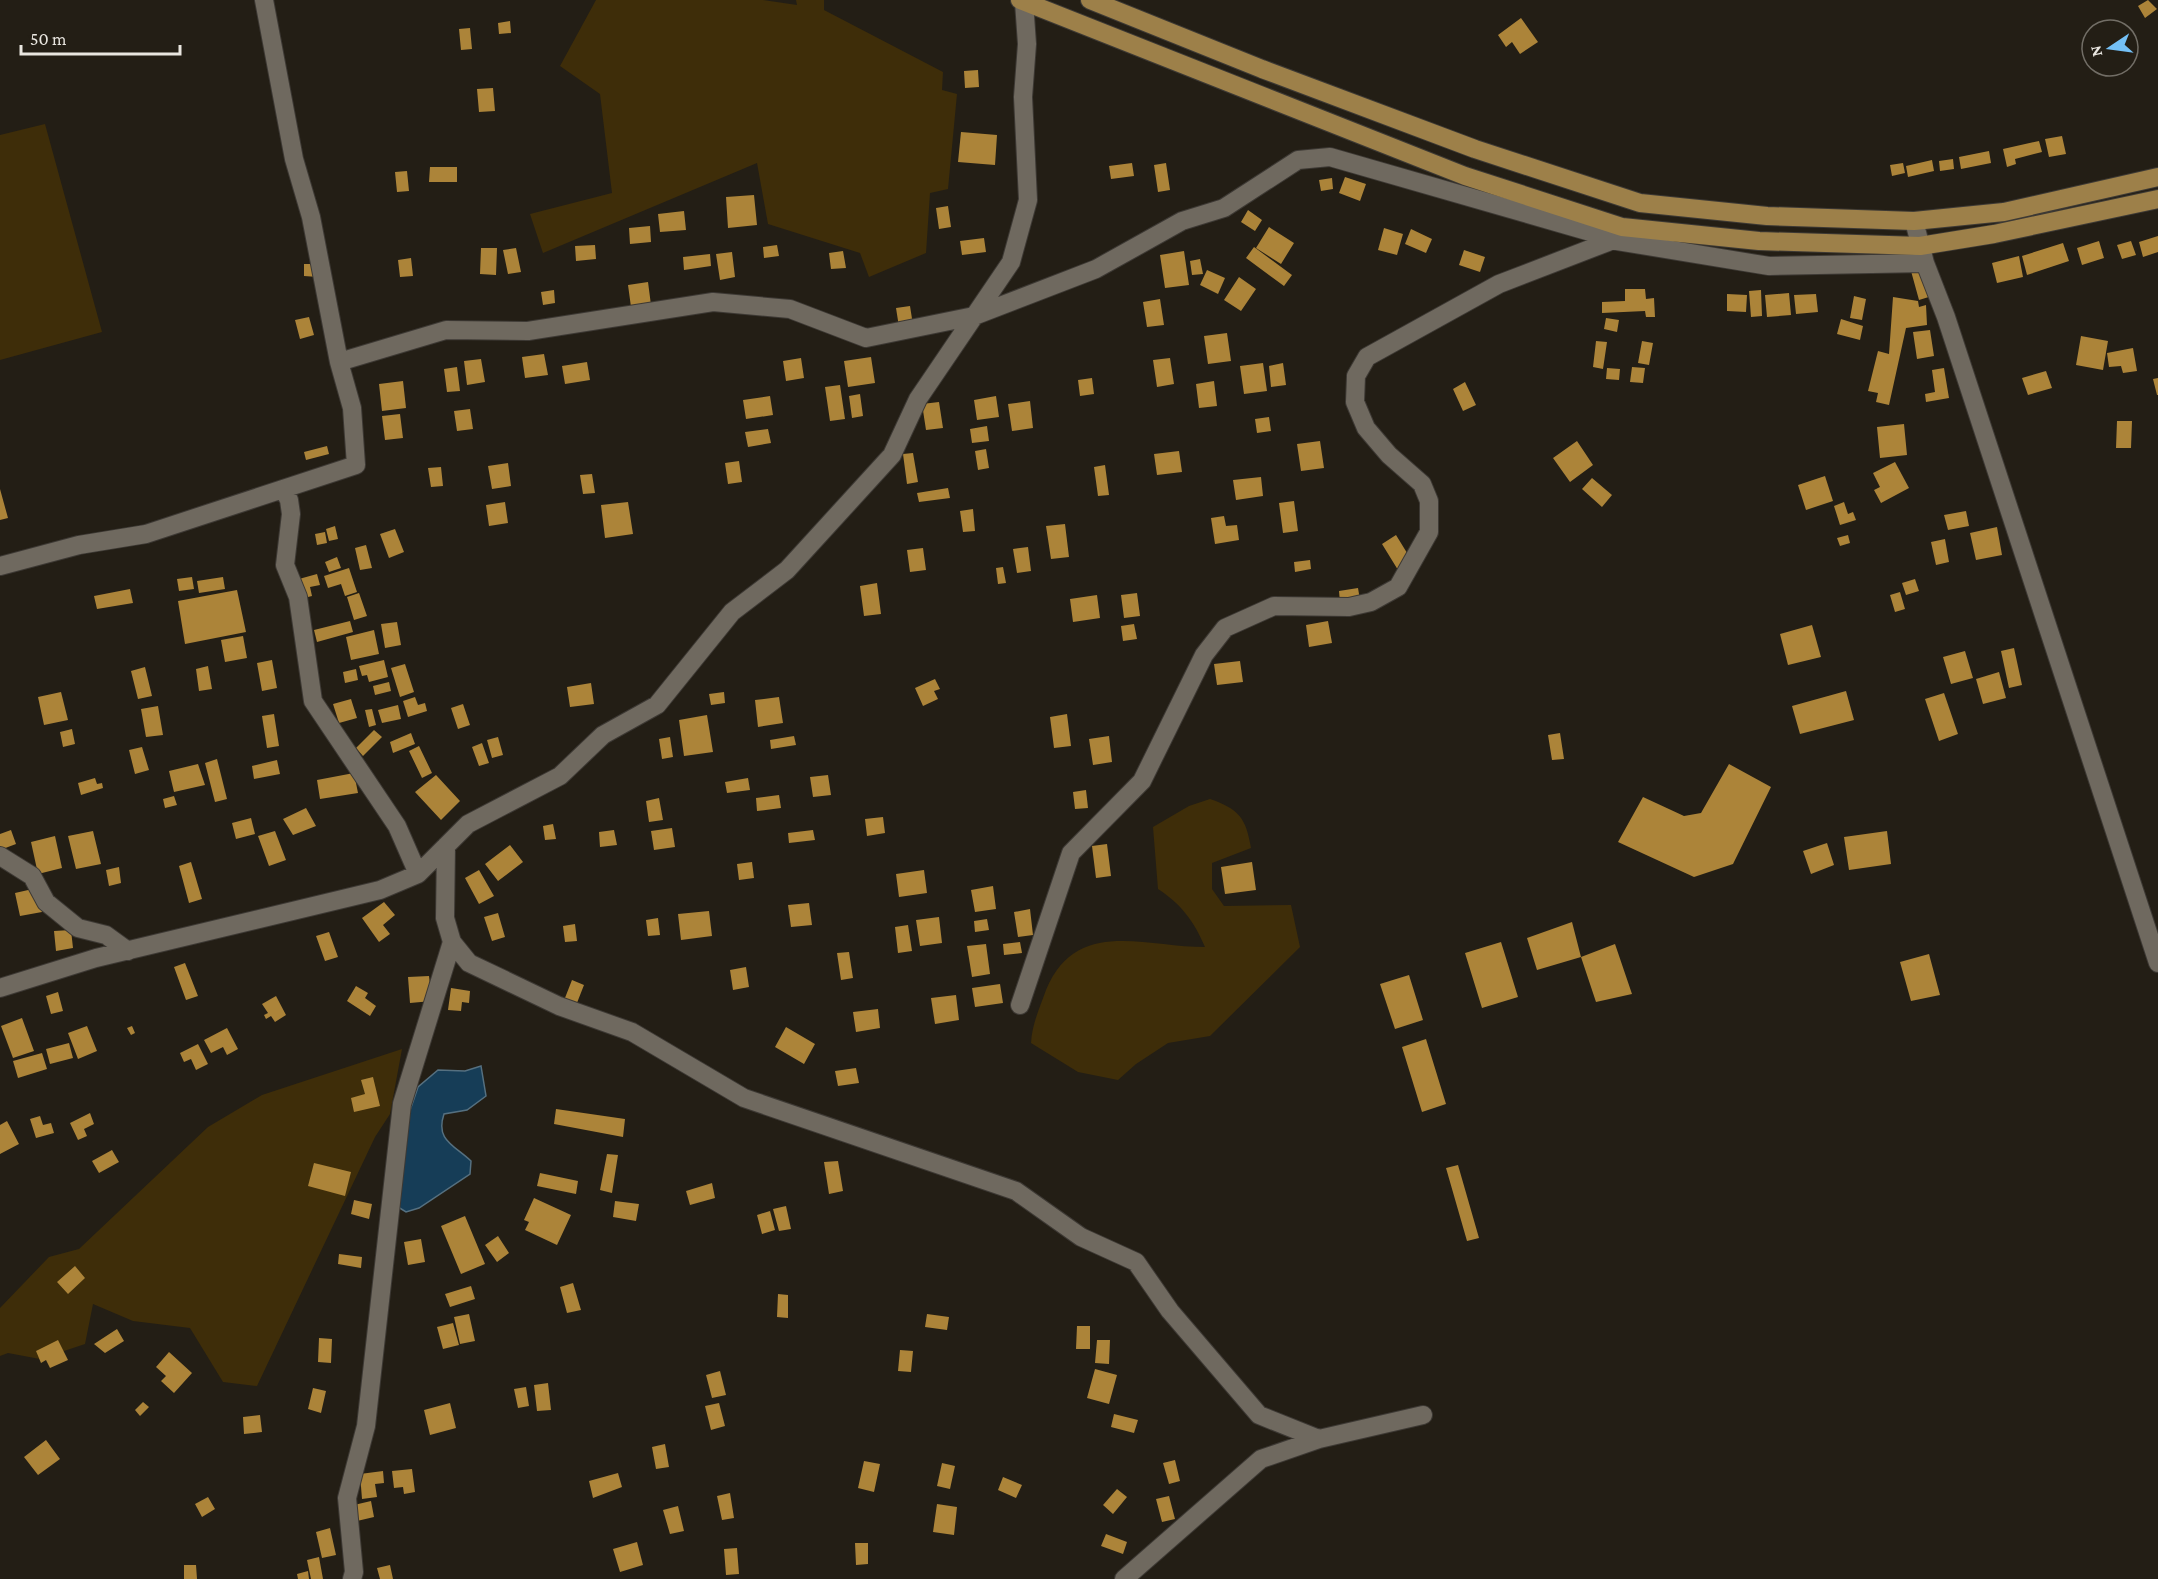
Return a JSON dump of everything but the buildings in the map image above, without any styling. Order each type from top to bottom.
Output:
[{"type":"main road","points":[[1090,0],[1262,69],[1475,150],[1640,203],[1767,216],[1914,221],[2004,212],[2158,177]]},
{"type":"main road","points":[[1022,1],[1617,233],[1923,254],[1994,234],[2158,199]]},
{"type":"street","points":[[0,566],[79,545],[146,534],[356,465],[352,408],[339,362],[311,217],[294,159],[264,0]]},
{"type":"street","points":[[0,988],[96,957],[380,890],[418,873],[468,824],[560,776],[603,735],[657,705],[732,612],[787,570],[892,455],[918,399],[1011,262],[1029,200],[1023,97],[1027,44],[1022,1]]},
{"type":"street","points":[[339,362],[446,330],[528,331],[713,302],[790,309],[866,338],[974,316],[1096,270],[1182,221],[1224,208],[1298,160],[1330,157],[1587,231],[1617,233]]},
{"type":"street","points":[[1914,221],[2158,963]]},
{"type":"street","points":[[1020,1005],[1071,853],[1142,781],[1204,655],[1225,628],[1274,606],[1349,607],[1371,602],[1398,588],[1429,532],[1429,501],[1422,484],[1389,455],[1366,428],[1355,402],[1356,376],[1367,357],[1499,284],[1617,233]]},
{"type":"street","points":[[283,489],[289,500],[291,514],[285,564],[298,597],[313,701],[397,826],[418,873]]},
{"type":"street","points":[[446,846],[445,918],[452,942],[469,963],[559,1006],[632,1032],[744,1098],[1016,1191],[1081,1237],[1136,1262],[1170,1311],[1259,1415],[1319,1438]]},
{"type":"street","points":[[0,856],[32,876],[46,902],[78,928],[106,935],[128,951]]},
{"type":"street","points":[[352,1579],[354,1572],[347,1498],[366,1426],[402,1104],[452,942]]},
{"type":"street","points":[[1124,1579],[1261,1459],[1319,1438],[1423,1415]]},
{"type":"shaded area","points":[[596,0],[763,0],[797,5],[796,0],[824,0],[824,10],[943,72],[942,90],[957,94],[948,189],[930,193],[926,253],[869,277],[860,253],[768,224],[757,163],[543,253],[530,214],[612,193],[600,94],[560,66]]},
{"type":"shaded area","points":[[45,124],[102,332],[0,360],[0,135]]},
{"type":"shaded area","points":[[1210,799],[1228,807],[1240,816],[1247,829],[1251,848],[1212,863],[1212,889],[1224,906],[1291,905],[1300,947],[1210,1036],[1168,1043],[1136,1064],[1118,1080],[1078,1072],[1031,1043],[1035,1022],[1046,990],[1059,967],[1075,952],[1094,944],[1136,941],[1205,947],[1186,914],[1158,889],[1153,827],[1189,806]]},
{"type":"shaded area","points":[[402,1049],[390,1114],[375,1137],[257,1386],[223,1382],[190,1328],[133,1321],[93,1304],[85,1344],[40,1359],[8,1353],[0,1356],[0,1308],[49,1257],[79,1249],[208,1127],[262,1095]]},
{"type":"water","points":[[481,1066],[486,1096],[467,1110],[444,1114],[442,1123],[444,1136],[471,1161],[470,1174],[419,1208],[406,1212],[398,1207],[407,1119],[418,1087],[438,1070],[465,1071]]}]
